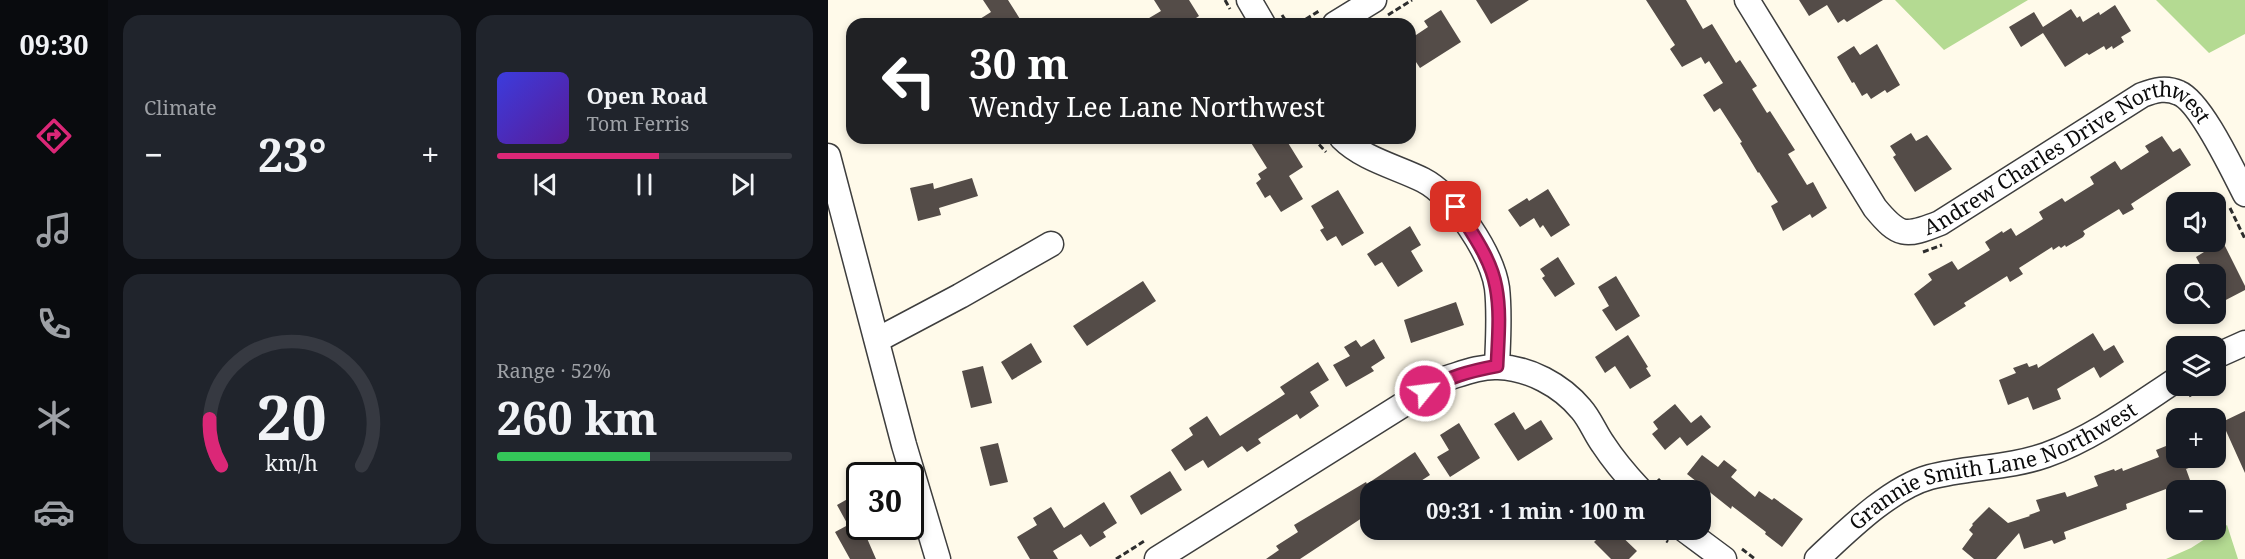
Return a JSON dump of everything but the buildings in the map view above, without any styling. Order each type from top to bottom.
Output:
[{"type":"street","points":[[1248,0],[1259,18]]},
{"type":"street","points":[[1748,0],[1875,208],[1892,228],[1915,243]]},
{"type":"street","points":[[1353,18],[1379,9]]},
{"type":"street","name":"Andrew Charles Drive Northwest","points":[[1915,243],[1940,224],[2142,95],[2155,90],[2165,89],[2190,100],[2218,143],[2235,197]]},
{"type":"street","points":[[1338,148],[1348,144],[1426,181],[1456,207],[1485,255],[1496,285],[1499,319],[1497,366]]},
{"type":"street","points":[[828,156],[904,445],[938,559]]},
{"type":"street","points":[[877,340],[1051,244]]},
{"type":"street","points":[[2226,352],[2245,343]]},
{"type":"street","points":[[1157,559],[1444,379],[1469,371],[1497,366],[1543,378],[1563,392],[1582,410],[1623,472],[1641,480]]},
{"type":"street","name":"Grannie Smith Lane Northwest","points":[[1817,559],[1885,500],[1905,486],[1930,477],[2024,460],[2068,446],[2090,435],[2166,386]]},
{"type":"street","points":[[1698,540],[1724,559]]},
{"type":"path","points":[[1379,9],[1412,0]]},
{"type":"path","points":[[2235,197],[2245,239]]},
{"type":"path","points":[[1915,243],[1928,251],[1950,240]]},
{"type":"green space","points":[[1895,0],[2028,0],[1944,50]]},
{"type":"green space","points":[[2156,0],[2245,0],[2245,34],[2209,53]]},
{"type":"green space","points":[[2226,526],[2238,559],[2166,559],[2204,540],[2226,540]]},
{"type":"route","points":[[1425,391],[1444,379],[1469,371],[1497,366],[1499,319],[1496,285],[1485,255],[1456,207]]}]
